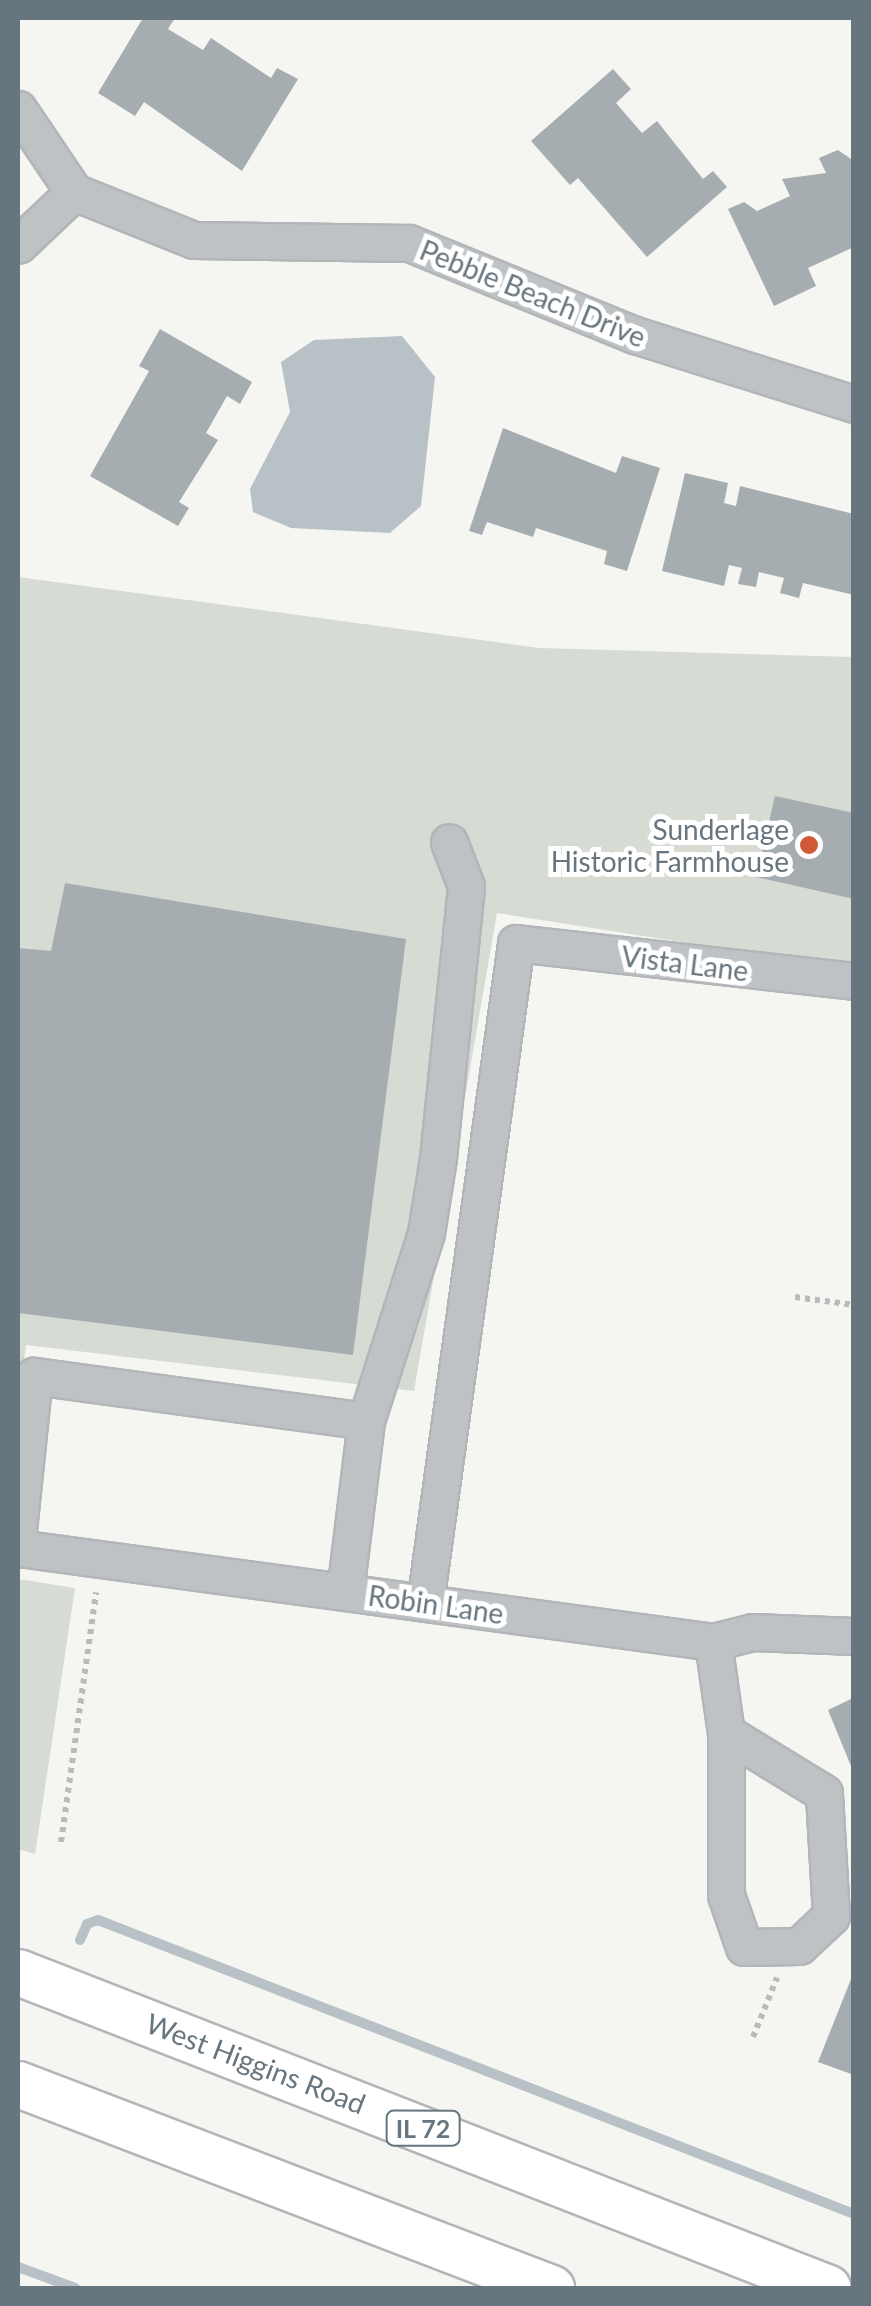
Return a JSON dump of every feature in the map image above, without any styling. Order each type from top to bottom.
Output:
[{"type":"main road","name":"West Higgins Road","points":[[18,1972],[828,2288]]},
{"type":"main road","points":[[18,2084],[551,2288]]},
{"type":"street","points":[[18,108],[74,192],[18,245]]},
{"type":"street","name":"Pebble Beach Drive","points":[[74,192],[194,240],[409,243],[635,334],[853,403]]},
{"type":"street","points":[[345,1592],[366,1421],[426,1233],[438,1158],[466,886],[449,842]]},
{"type":"street","name":"Vista Lane","points":[[425,1603],[516,943],[854,981]]},
{"type":"street","points":[[18,1530],[34,1376],[366,1421]]},
{"type":"street","name":"Robin Lane","points":[[18,1548],[712,1642],[753,1632],[854,1636]]},
{"type":"street","points":[[712,1642],[726,1733],[726,1895],[744,1947],[799,1946],[831,1916],[824,1793],[726,1733]]},
{"type":"path","points":[[795,1298],[854,1305]]},
{"type":"path","points":[[61,1842],[98,1580]]},
{"type":"path","points":[[753,2037],[778,1977]]},
{"type":"shaded area","points":[[402,336],[435,377],[421,506],[390,533],[291,528],[253,512],[250,489],[290,412],[281,362],[314,340]]},
{"type":"shaded area","points":[[18,577],[540,648],[853,657],[853,969],[497,913],[414,1391],[26,1345],[18,1401]]},
{"type":"shaded area","points":[[18,1579],[75,1588],[35,1854],[18,1849]]},
{"type":"building","points":[[143,18],[175,18],[168,29],[203,50],[211,38],[271,78],[277,68],[298,79],[242,171],[144,102],[135,116],[98,93]]},
{"type":"building","points":[[613,69],[631,89],[616,103],[642,133],[657,121],[703,179],[713,171],[727,187],[647,257],[578,178],[570,185],[531,141]]},
{"type":"building","points":[[838,150],[854,161],[854,247],[808,268],[816,286],[774,306],[728,209],[744,202],[757,211],[790,196],[782,179],[826,173],[819,158]]},
{"type":"building","points":[[160,329],[252,382],[240,404],[227,396],[206,433],[218,440],[179,502],[189,508],[178,526],[90,476],[149,371],[139,366]]},
{"type":"building","points":[[503,428],[616,473],[622,456],[660,468],[627,571],[604,564],[607,551],[536,528],[533,537],[487,522],[482,535],[469,531]]},
{"type":"building","points":[[685,473],[728,483],[724,503],[736,506],[740,486],[854,514],[854,595],[803,583],[799,598],[780,593],[784,578],[759,572],[756,587],[738,584],[742,568],[729,565],[724,586],[662,571]]},
{"type":"building","name":"Sunderlage Historic Farmhouse","points":[[775,796],[854,813],[854,899],[756,877]]},
{"type":"building","points":[[65,883],[406,939],[353,1355],[18,1313],[18,948],[51,951]]},
{"type":"building","points":[[853,1698],[853,1771],[828,1710]]},
{"type":"building","points":[[854,1974],[854,2075],[818,2062]]},
{"type":"waterway","points":[[80,1940],[87,1924],[98,1920],[854,2214]]},
{"type":"waterway","points":[[18,2267],[75,2288]]},
{"type":"place","name":"Sunderlage Historic Farmhouse","points":[[809,845]]}]
